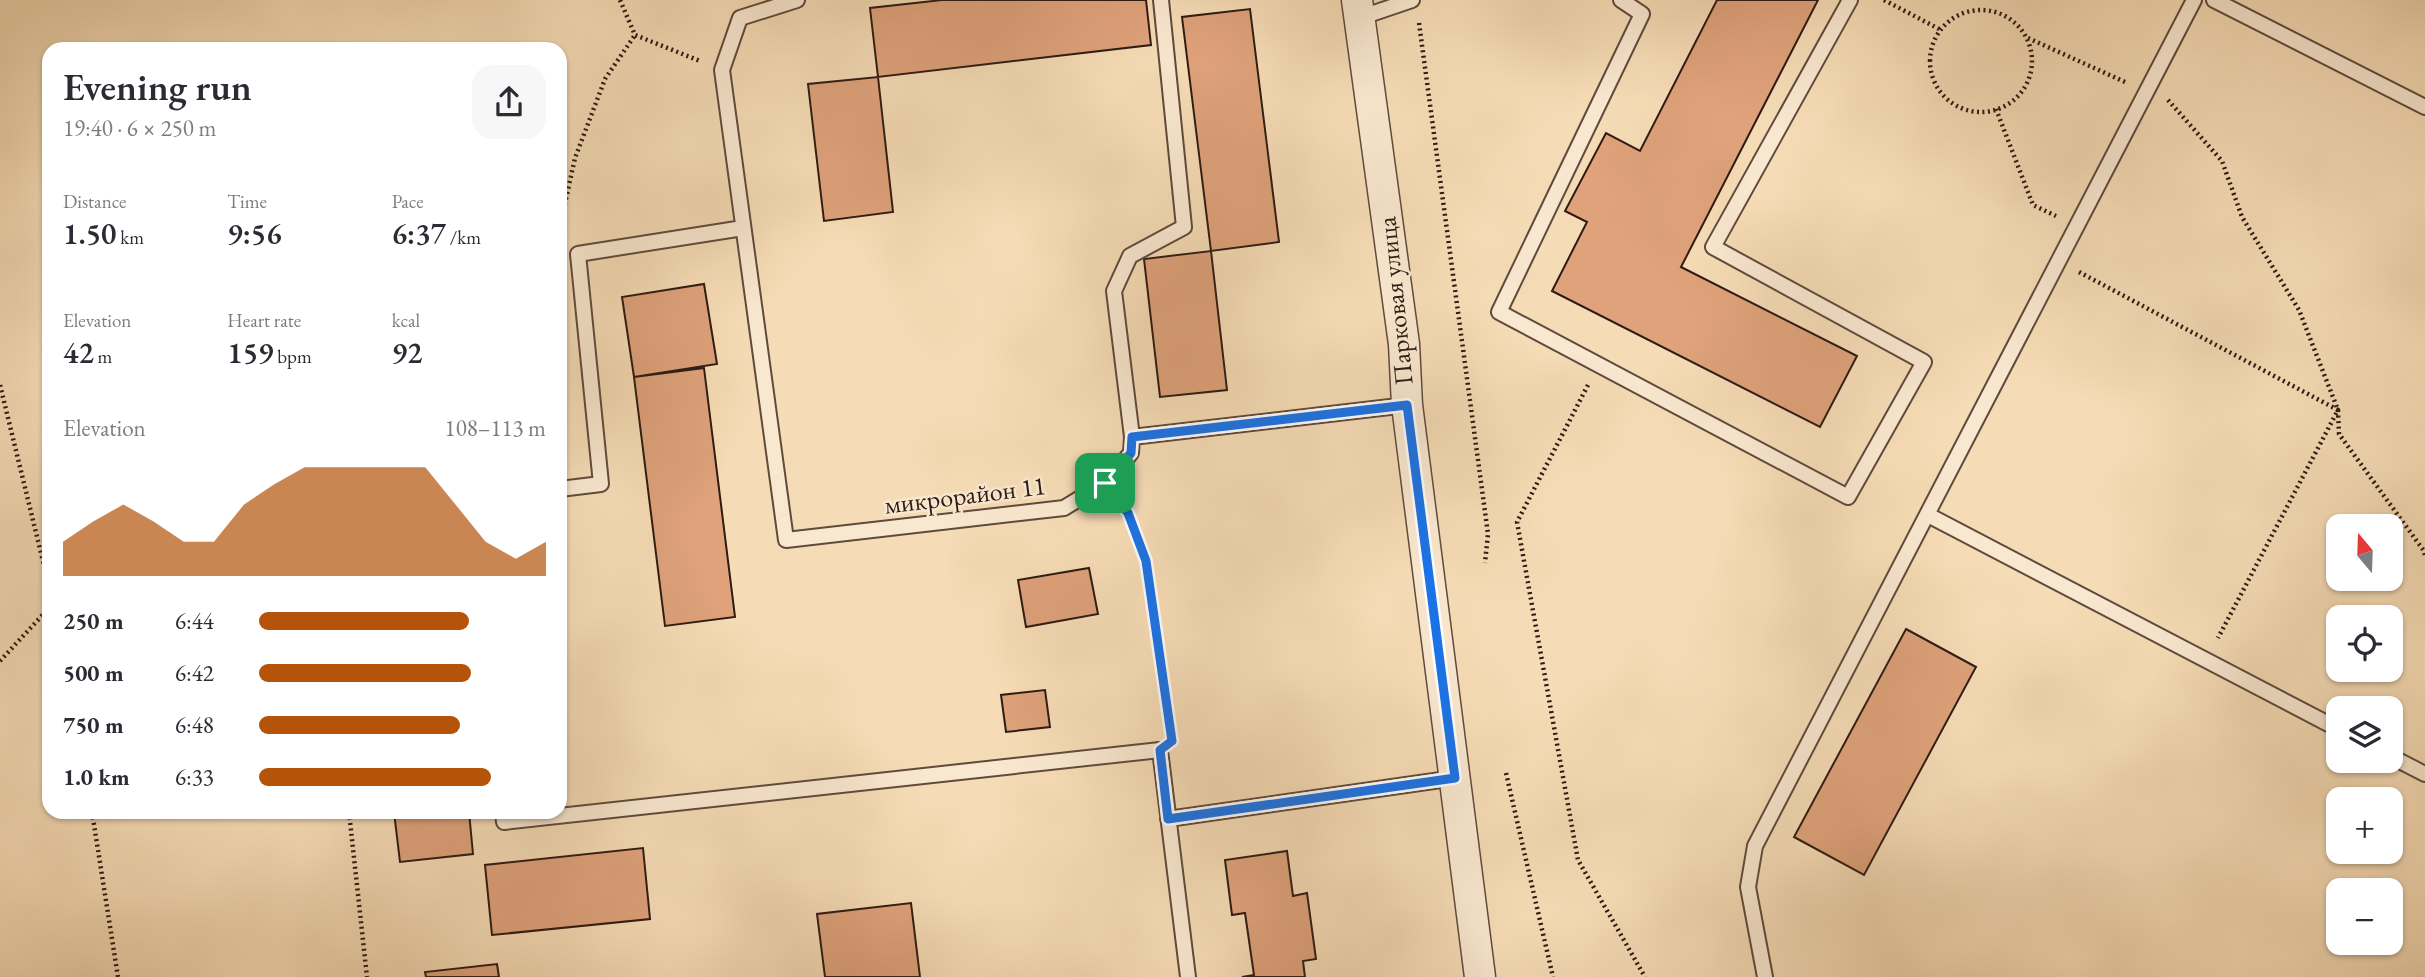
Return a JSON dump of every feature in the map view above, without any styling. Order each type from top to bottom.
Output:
[{"type":"street","name":"Парковая улица","points":[[1358,9],[1404,344],[1407,405],[1480,977]]},
{"type":"lane","points":[[567,488],[601,484],[578,254],[743,228],[722,70],[740,18],[797,0]]},
{"type":"lane","points":[[1161,0],[1184,227],[1130,256],[1114,291],[1132,437],[1407,405]]},
{"type":"lane","points":[[1621,0],[1642,14],[1499,312],[1848,497],[1924,362],[1713,247],[1850,0]]},
{"type":"lane","points":[[1765,977],[1748,887],[1755,846],[2194,0]]},
{"type":"lane","points":[[2214,0],[2425,107]]},
{"type":"lane","points":[[1358,9],[1415,7]]},
{"type":"lane","name":"микрорайон 11","points":[[743,228],[786,540],[1065,508],[1105,483],[1131,453],[1132,437]]},
{"type":"lane","points":[[1928,515],[2326,723]]},
{"type":"lane","points":[[567,815],[1160,750],[1188,977]]},
{"type":"lane","points":[[2403,763],[2425,774]]},
{"type":"lane","points":[[1168,819],[1455,778]]},
{"type":"lane","points":[[504,819],[504,822],[531,819]]},
{"type":"path","points":[[620,0],[635,35],[722,70]]},
{"type":"path","points":[[1884,0],[1941,30]]},
{"type":"path","points":[[1415,7],[1488,534],[1485,563]]},
{"type":"path","points":[[1971,10],[2000,13],[2018,26],[2027,38],[2032,60],[2025,86],[2018,96],[1996,109],[1986,111],[1965,109],[1954,103],[1940,91],[1931,68],[1932,47],[1941,30],[1958,15],[1971,10]]},
{"type":"path","points":[[567,194],[575,158],[605,79],[635,35]]},
{"type":"path","points":[[2027,38],[2149,87],[2222,160],[2242,217],[2299,310],[2338,410],[2339,434],[2425,556]]},
{"type":"path","points":[[1996,109],[2032,205],[2076,226]]},
{"type":"path","points":[[2059,261],[2338,410]]},
{"type":"path","points":[[1598,364],[1517,522],[1578,860],[1645,977]]},
{"type":"path","points":[[0,385],[42,557]]},
{"type":"path","points":[[2218,640],[2338,410]]},
{"type":"path","points":[[1105,483],[1128,513],[1146,561],[1172,741],[1160,750]]},
{"type":"path","points":[[0,661],[42,616]]},
{"type":"path","points":[[1506,773],[1553,977]]},
{"type":"path","points":[[93,819],[118,977]]},
{"type":"path","points":[[350,819],[367,977]]},
{"type":"building","points":[[942,0],[1146,0],[1151,45],[878,77],[870,8]]},
{"type":"building","points":[[1717,0],[1818,0],[1681,267],[1857,356],[1820,427],[1552,291],[1587,222],[1565,211],[1606,133],[1640,151]]},
{"type":"building","points":[[1250,9],[1279,242],[1211,251],[1182,17]]},
{"type":"building","points":[[878,77],[893,212],[824,221],[808,84]]},
{"type":"building","points":[[1211,251],[1227,390],[1160,397],[1144,259]]},
{"type":"building","points":[[704,284],[717,364],[634,377],[622,297]]},
{"type":"building","points":[[704,368],[735,617],[665,626],[634,377]]},
{"type":"building","points":[[1089,568],[1098,614],[1026,627],[1018,580]]},
{"type":"building","points":[[1906,629],[1976,667],[1864,875],[1794,837]]},
{"type":"building","points":[[1045,690],[1050,727],[1006,732],[1001,695]]},
{"type":"building","points":[[395,819],[470,819],[473,854],[400,862]]},
{"type":"building","points":[[643,848],[650,919],[492,935],[485,865]]},
{"type":"building","points":[[1287,851],[1293,896],[1307,893],[1316,959],[1303,961],[1305,977],[1242,977],[1254,975],[1245,913],[1232,915],[1225,860]]},
{"type":"building","points":[[911,903],[920,977],[825,977],[817,914]]},
{"type":"building","points":[[497,964],[499,977],[426,977],[425,972]]},
{"type":"route","points":[[1407,405],[1455,778],[1168,819],[1160,750],[1172,741],[1146,561],[1128,513],[1105,483],[1131,453],[1132,437],[1407,405]]}]
